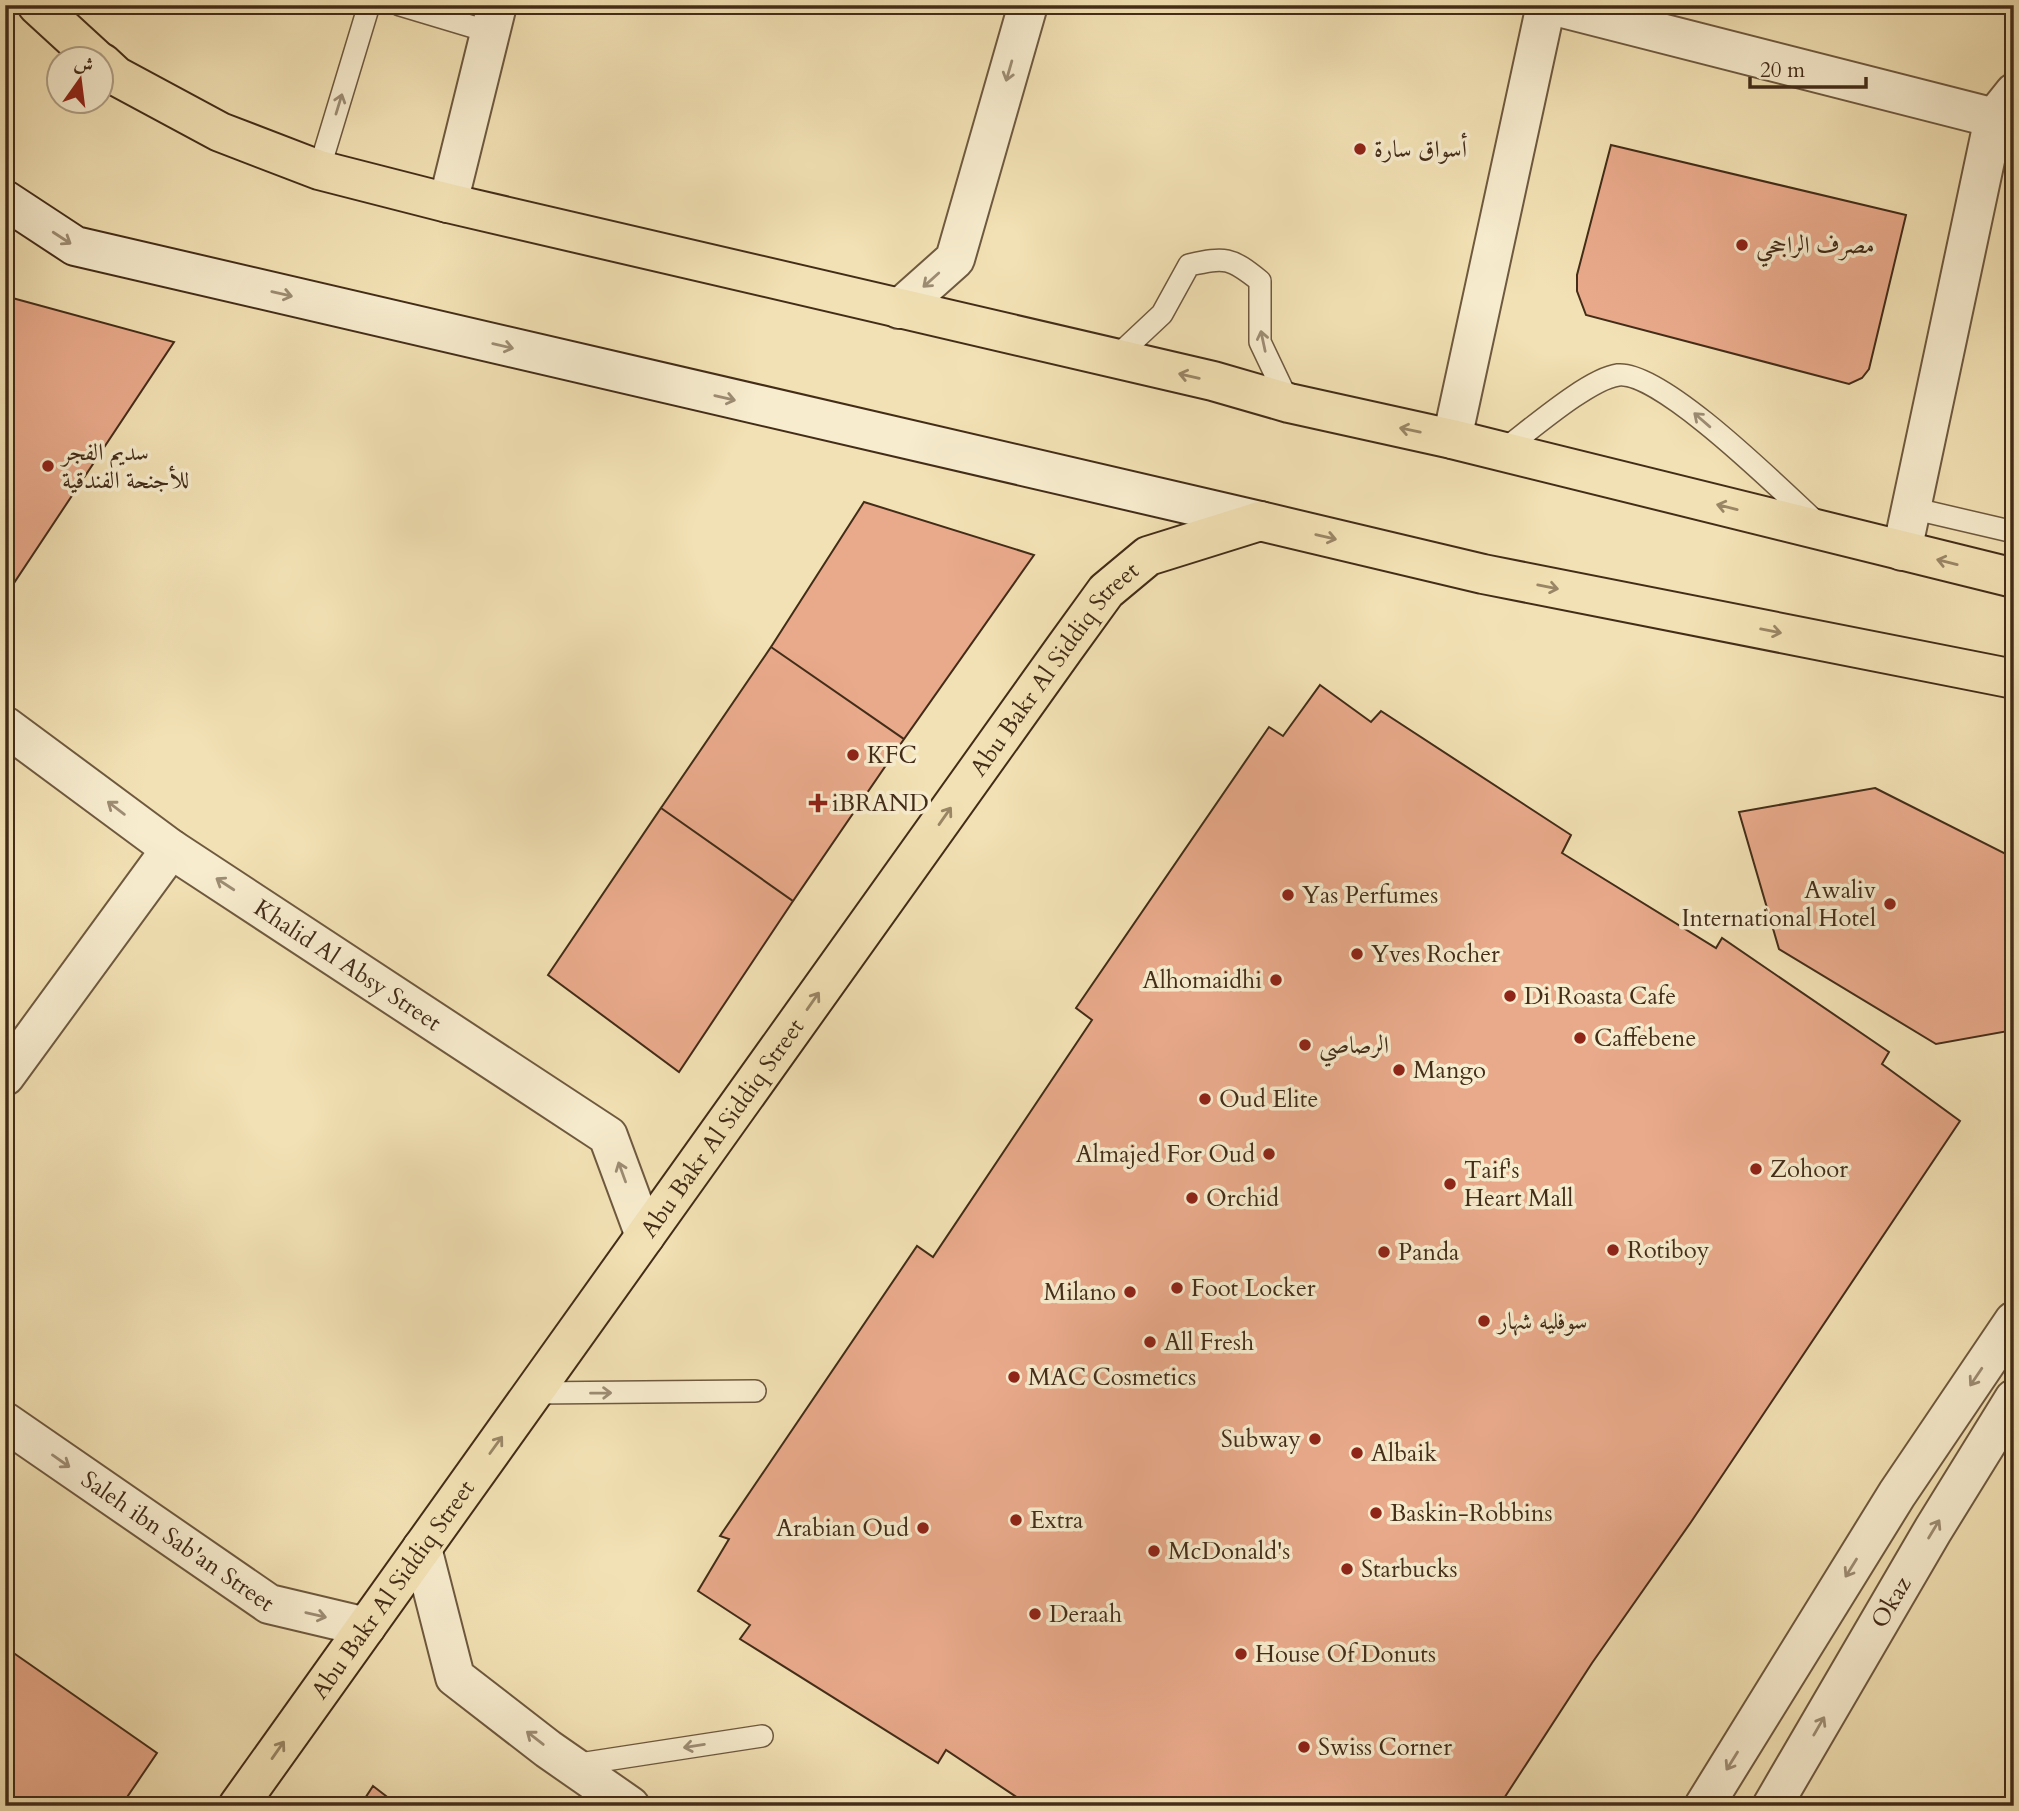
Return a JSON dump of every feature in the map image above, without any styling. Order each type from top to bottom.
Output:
[{"type":"main road","points":[[37,5],[82,46]]},
{"type":"main road","points":[[116,76],[220,132],[319,170],[1213,381],[1289,403],[1452,439],[2014,578]]},
{"type":"main road","points":[[1260,521],[1483,574],[2014,679]]},
{"type":"main road","name":"Abu Bakr Al Siddiq Street","points":[[239,1806],[1107,591],[1148,556],[1260,521]]},
{"type":"street","points":[[899,309],[955,259],[1028,5]]},
{"type":"street","points":[[1452,439],[1548,5],[2007,112],[1910,508],[1902,551]]},
{"type":"street","points":[[448,202],[493,19]]},
{"type":"street","points":[[5,201],[75,246],[1260,521]]},
{"type":"street","name":"Khalid Al Absy Street","points":[[5,726],[171,849],[608,1136],[645,1236]]},
{"type":"street","points":[[5,1076],[171,849]]},
{"type":"street","points":[[1704,1806],[1897,1494],[2014,1321]]},
{"type":"street","name":"Okaz","points":[[1772,1806],[1933,1530],[2014,1399]]},
{"type":"street","name":"Saleh ibn Sab'an Street","points":[[5,1422],[269,1604],[366,1627]]},
{"type":"street","points":[[422,1548],[456,1677],[630,1806]]},
{"type":"lane","points":[[319,170],[369,5]]},
{"type":"lane","points":[[400,5],[493,19]]},
{"type":"lane","points":[[1114,359],[1162,314],[1189,265],[1221,258],[1240,265],[1260,281],[1260,342],[1289,403]]},
{"type":"lane","points":[[1502,452],[1596,384],[1619,375],[1651,384],[1677,400],[1826,531]]},
{"type":"lane","points":[[1910,508],[2014,532]]},
{"type":"lane","points":[[533,1393],[755,1391]]},
{"type":"lane","points":[[573,1765],[762,1736]]},
{"type":"building","name":"مصرف الراجحي","points":[[1611,145],[1906,215],[1869,369],[1862,378],[1849,384],[1586,315],[1577,291],[1577,275]]},
{"type":"building","name":"سديم الفجر للأجنحة الفندقية","points":[[5,296],[174,342],[8,592],[5,590]]},
{"type":"building","points":[[864,502],[1034,555],[904,739],[771,647]]},
{"type":"building","points":[[771,647],[904,739],[793,901],[661,808]]},
{"type":"building","name":"Taif's Heart Mall","points":[[1320,685],[1371,722],[1381,711],[1571,835],[1562,853],[1716,948],[1722,938],[1889,1052],[1882,1064],[1960,1121],[1691,1522],[1592,1663],[1499,1806],[1030,1806],[946,1750],[938,1763],[740,1639],[750,1625],[698,1591],[729,1539],[720,1536],[917,1246],[933,1257],[1092,1020],[1076,1008],[1269,727],[1283,736]]},
{"type":"building","name":"Awaliv International Hotel","points":[[1875,788],[2014,858],[2014,1030],[1936,1044],[1779,949],[1739,812]]},
{"type":"building","points":[[661,808],[793,901],[679,1072],[548,975]]},
{"type":"building","points":[[5,1647],[157,1753],[121,1806],[5,1806]]},
{"type":"building","points":[[373,1786],[399,1806],[360,1806]]},
{"type":"place","name":"أسواق سارة","points":[[1360,149]]},
{"type":"place","name":"مصرف الراجحي","points":[[1742,245]]},
{"type":"place","name":"سديم الفجر للأجنحة الفندقية","points":[[48,466]]},
{"type":"place","name":"KFC","points":[[853,755]]},
{"type":"place","name":"iBRAND","points":[[818,803]]},
{"type":"place","name":"Yas Perfumes","points":[[1288,895]]},
{"type":"place","name":"Awaliv International Hotel","points":[[1890,904]]},
{"type":"place","name":"Yves Rocher","points":[[1357,954]]},
{"type":"place","name":"Alhomaidhi","points":[[1276,980]]},
{"type":"place","name":"Di Roasta Cafe","points":[[1510,996]]},
{"type":"place","name":"Caffebene","points":[[1580,1038]]},
{"type":"place","name":"الرصاصي","points":[[1305,1045]]},
{"type":"place","name":"Mango","points":[[1399,1070]]},
{"type":"place","name":"Oud Elite","points":[[1205,1099]]},
{"type":"place","name":"Almajed For Oud","points":[[1269,1154]]},
{"type":"place","name":"Zohoor","points":[[1756,1169]]},
{"type":"place","name":"Taif's Heart Mall","points":[[1450,1184]]},
{"type":"place","name":"Orchid","points":[[1192,1198]]},
{"type":"place","name":"Rotiboy","points":[[1613,1250]]},
{"type":"place","name":"Panda","points":[[1384,1252]]},
{"type":"place","name":"Foot Locker","points":[[1177,1288]]},
{"type":"place","name":"Milano","points":[[1130,1292]]},
{"type":"place","name":"سوفليه شهار","points":[[1484,1321]]},
{"type":"place","name":"All Fresh","points":[[1150,1342]]},
{"type":"place","name":"MAC Cosmetics","points":[[1014,1377]]},
{"type":"place","name":"Subway","points":[[1315,1439]]},
{"type":"place","name":"Albaik","points":[[1357,1453]]},
{"type":"place","name":"Baskin-Robbins","points":[[1376,1513]]},
{"type":"place","name":"Extra","points":[[1016,1520]]},
{"type":"place","name":"Arabian Oud","points":[[923,1528]]},
{"type":"place","name":"McDonald's","points":[[1154,1551]]},
{"type":"place","name":"Starbucks","points":[[1347,1569]]},
{"type":"place","name":"Deraah","points":[[1035,1614]]},
{"type":"place","name":"House Of Donuts","points":[[1241,1654]]},
{"type":"place","name":"Swiss Corner","points":[[1304,1747]]}]
